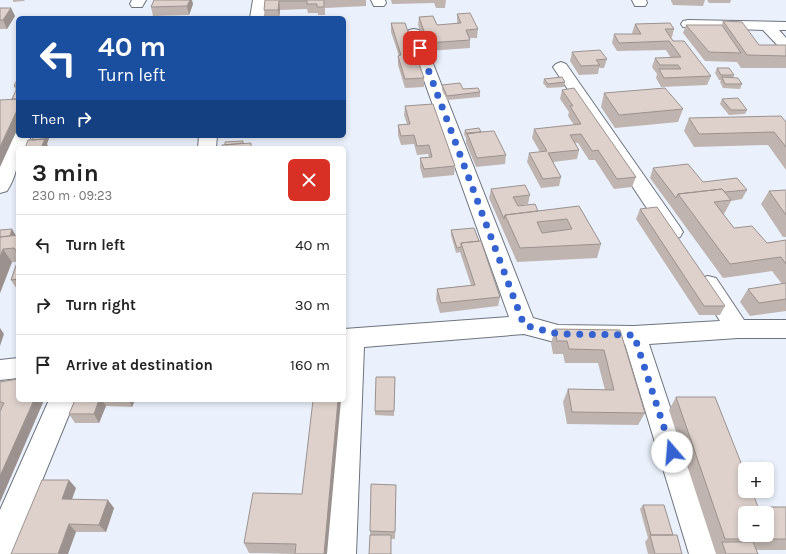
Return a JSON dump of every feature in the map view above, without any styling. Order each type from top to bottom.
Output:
[{"type":"street","points":[[257,16],[260,0]]},
{"type":"street","points":[[688,24],[786,26]]},
{"type":"street","points":[[766,25],[786,46]]},
{"type":"street","points":[[414,33],[524,325]]},
{"type":"street","points":[[561,67],[681,244]]},
{"type":"street","points":[[0,187],[16,150]]},
{"type":"street","points":[[698,270],[738,329]]},
{"type":"street","points":[[346,400],[348,339],[524,325],[558,334],[634,335],[738,329],[786,329]]},
{"type":"street","points":[[634,335],[704,554]]},
{"type":"street","points":[[0,370],[16,368]]},
{"type":"street","points":[[0,545],[61,402]]},
{"type":"street","points":[[341,554],[346,402]]},
{"type":"building","points":[[154,0],[190,0],[187,6],[151,7]]},
{"type":"building","points":[[265,0],[324,0],[324,7],[317,7],[317,4],[307,4],[307,1],[279,1],[278,10],[264,10]]},
{"type":"building","points":[[0,8],[11,8],[3,20],[0,20]]},
{"type":"building","points":[[470,13],[478,29],[466,30],[470,40],[428,43],[419,17],[433,16],[437,25],[461,23],[457,14]]},
{"type":"building","points":[[723,21],[742,22],[759,45],[786,45],[786,56],[747,55]]},
{"type":"building","points":[[391,23],[405,23],[424,78],[405,79],[398,56],[401,55]]},
{"type":"building","points":[[670,23],[674,29],[665,29],[673,41],[684,41],[711,76],[664,78],[659,69],[681,69],[678,65],[660,65],[655,58],[681,57],[669,41],[619,43],[614,34],[641,34],[635,24]]},
{"type":"building","points":[[686,25],[722,25],[741,53],[709,52]]},
{"type":"building","points":[[600,50],[607,59],[596,60],[600,65],[581,66],[572,52]]},
{"type":"building","points":[[717,68],[729,68],[734,75],[721,75]]},
{"type":"building","points":[[562,77],[565,82],[548,84],[544,79]]},
{"type":"building","points":[[722,77],[738,78],[742,84],[725,84]]},
{"type":"building","points":[[460,83],[463,89],[478,88],[480,92],[447,96],[442,85]]},
{"type":"building","points":[[574,88],[636,177],[617,179],[598,150],[592,151],[581,134],[570,135],[579,150],[548,153],[561,177],[543,179],[529,153],[547,151],[534,129],[581,124],[570,106],[573,106],[562,90]]},
{"type":"building","points":[[665,88],[683,109],[619,115],[604,93]]},
{"type":"building","points":[[16,90],[16,99],[12,99]]},
{"type":"building","points":[[738,98],[747,110],[731,110],[722,99]]},
{"type":"building","points":[[16,99],[16,112],[0,147],[0,100]]},
{"type":"building","points":[[433,104],[455,166],[424,169],[420,158],[432,157],[429,145],[417,146],[414,135],[401,136],[398,125],[410,124],[405,106]]},
{"type":"building","points":[[781,116],[786,122],[786,147],[774,132],[699,134],[689,118]]},
{"type":"building","points":[[479,128],[481,132],[467,134],[465,130]]},
{"type":"building","points":[[494,131],[506,155],[477,158],[467,133]]},
{"type":"building","points":[[33,138],[45,138],[45,139],[32,140]]},
{"type":"building","points":[[45,139],[42,146],[26,146],[28,140]]},
{"type":"building","points":[[243,141],[243,143],[225,145],[225,142]]},
{"type":"building","points":[[251,143],[251,146],[222,145]]},
{"type":"building","points":[[688,164],[703,182],[737,178],[747,190],[725,192],[722,189],[678,194],[676,198],[653,168]]},
{"type":"building","points":[[525,185],[530,195],[513,197],[518,206],[535,204],[538,211],[505,215],[504,219],[491,189]]},
{"type":"building","points":[[722,189],[731,200],[714,202],[734,228],[752,226],[767,243],[786,240],[786,264],[781,257],[730,264],[678,194]]},
{"type":"building","points":[[786,190],[786,215],[769,191]]},
{"type":"building","points":[[579,206],[601,244],[520,248],[505,215]],"holes":[[[567,219],[572,229],[542,233],[537,222]]]},
{"type":"building","points":[[657,207],[725,306],[704,306],[640,209]]},
{"type":"building","points":[[474,228],[479,241],[461,243],[461,247],[457,248],[451,230]]},
{"type":"building","points":[[12,229],[10,236],[0,237],[0,230]]},
{"type":"building","points":[[16,235],[16,250],[14,248],[3,249],[0,257],[0,237]]},
{"type":"building","points":[[481,241],[500,297],[441,303],[437,289],[475,285],[461,243]]},
{"type":"building","points":[[16,266],[16,279],[11,280]]},
{"type":"building","points":[[786,283],[786,299],[759,303],[748,289]]},
{"type":"building","points":[[555,329],[620,330],[645,413],[572,412],[568,389],[614,390],[604,350],[569,349],[567,341],[557,341]]},
{"type":"building","points":[[376,377],[395,377],[394,411],[375,411]]},
{"type":"building","points":[[16,379],[16,402],[33,402],[0,476],[0,411],[4,403],[0,402],[0,382]]},
{"type":"building","points":[[676,397],[715,397],[741,462],[738,462],[738,498],[755,498],[758,506],[738,506],[738,539],[725,539]]},
{"type":"building","points":[[74,402],[98,402],[94,414],[69,414]]},
{"type":"building","points":[[313,402],[338,402],[324,554],[295,554],[296,544],[244,543],[253,493],[302,494]]},
{"type":"building","points":[[42,480],[69,480],[62,499],[108,500],[99,525],[69,524],[58,554],[11,554]]},
{"type":"building","points":[[371,484],[396,485],[395,532],[370,531]]},
{"type":"building","points":[[643,505],[664,505],[673,535],[651,535]]},
{"type":"building","points":[[774,507],[786,507],[786,539],[774,539]]},
{"type":"building","points":[[370,535],[391,535],[391,554],[369,554]]},
{"type":"building","points":[[650,535],[677,535],[682,554],[655,554]]},
{"type":"building","points":[[722,542],[753,542],[758,554],[726,554]]},
{"type":"route","points":[[420,48],[524,325],[558,334],[634,335],[672,452]]}]
